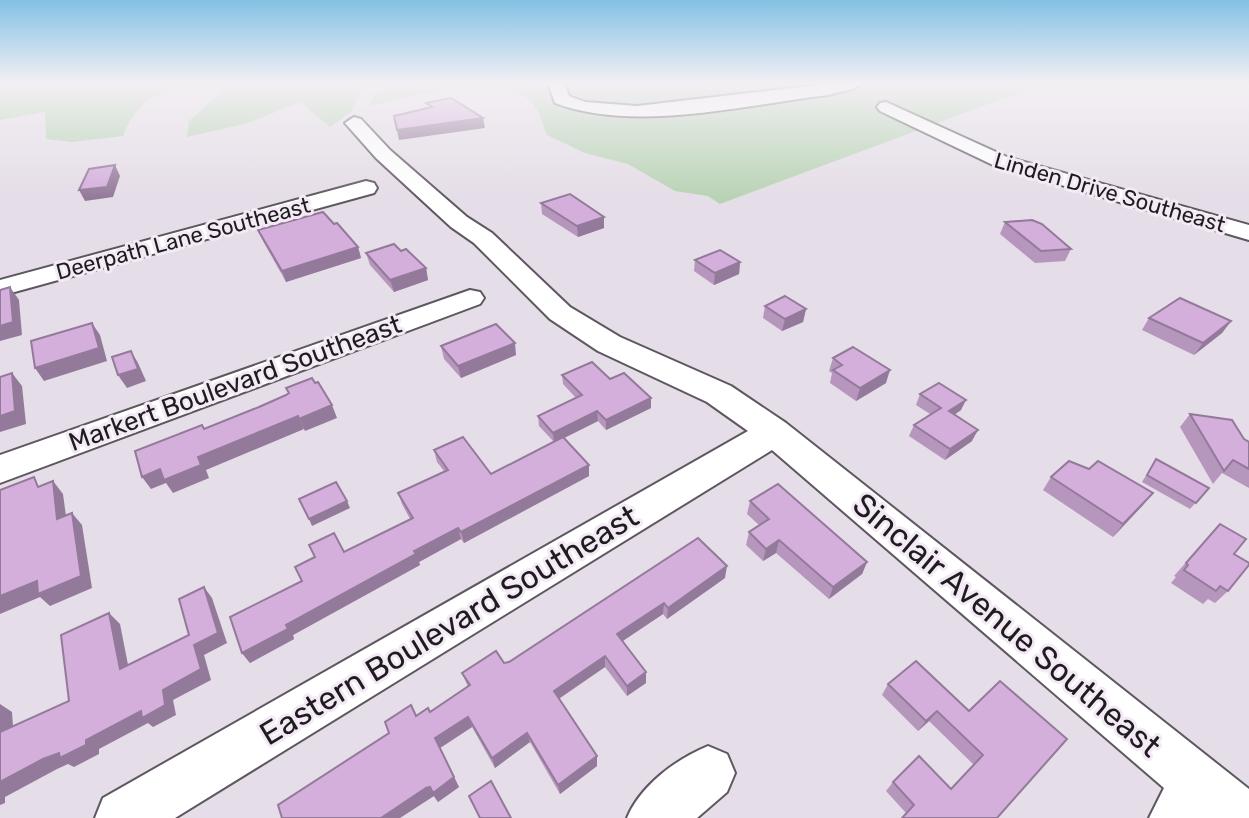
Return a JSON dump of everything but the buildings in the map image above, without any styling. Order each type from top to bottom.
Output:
[{"type":"street","name":"Linden Drive Southeast","points":[[916,121],[1000,161],[1249,233]]},
{"type":"street","name":"Sinclair Avenue Southeast","points":[[354,123],[383,154],[459,222],[483,238],[560,313],[609,344],[719,394],[774,432],[1188,801],[1241,818]]},
{"type":"street","name":"Deerpath Lane Southeast","points":[[0,288],[366,188]]},
{"type":"street","name":"Markert Boulevard Southeast","points":[[0,469],[470,298]]},
{"type":"street","name":"Eastern Boulevard Southeast","points":[[123,818],[774,432]]},
{"type":"street","points":[[655,818],[708,773]]},
{"type":"green space","points":[[45,121],[130,121],[123,136],[72,142],[46,139]]},
{"type":"green space","points":[[189,121],[253,121],[248,123],[187,137]]},
{"type":"green space","points":[[323,121],[338,121],[330,127]]},
{"type":"green space","points":[[542,121],[942,121],[720,204],[708,196],[675,191],[628,164],[585,153],[547,135]]}]
